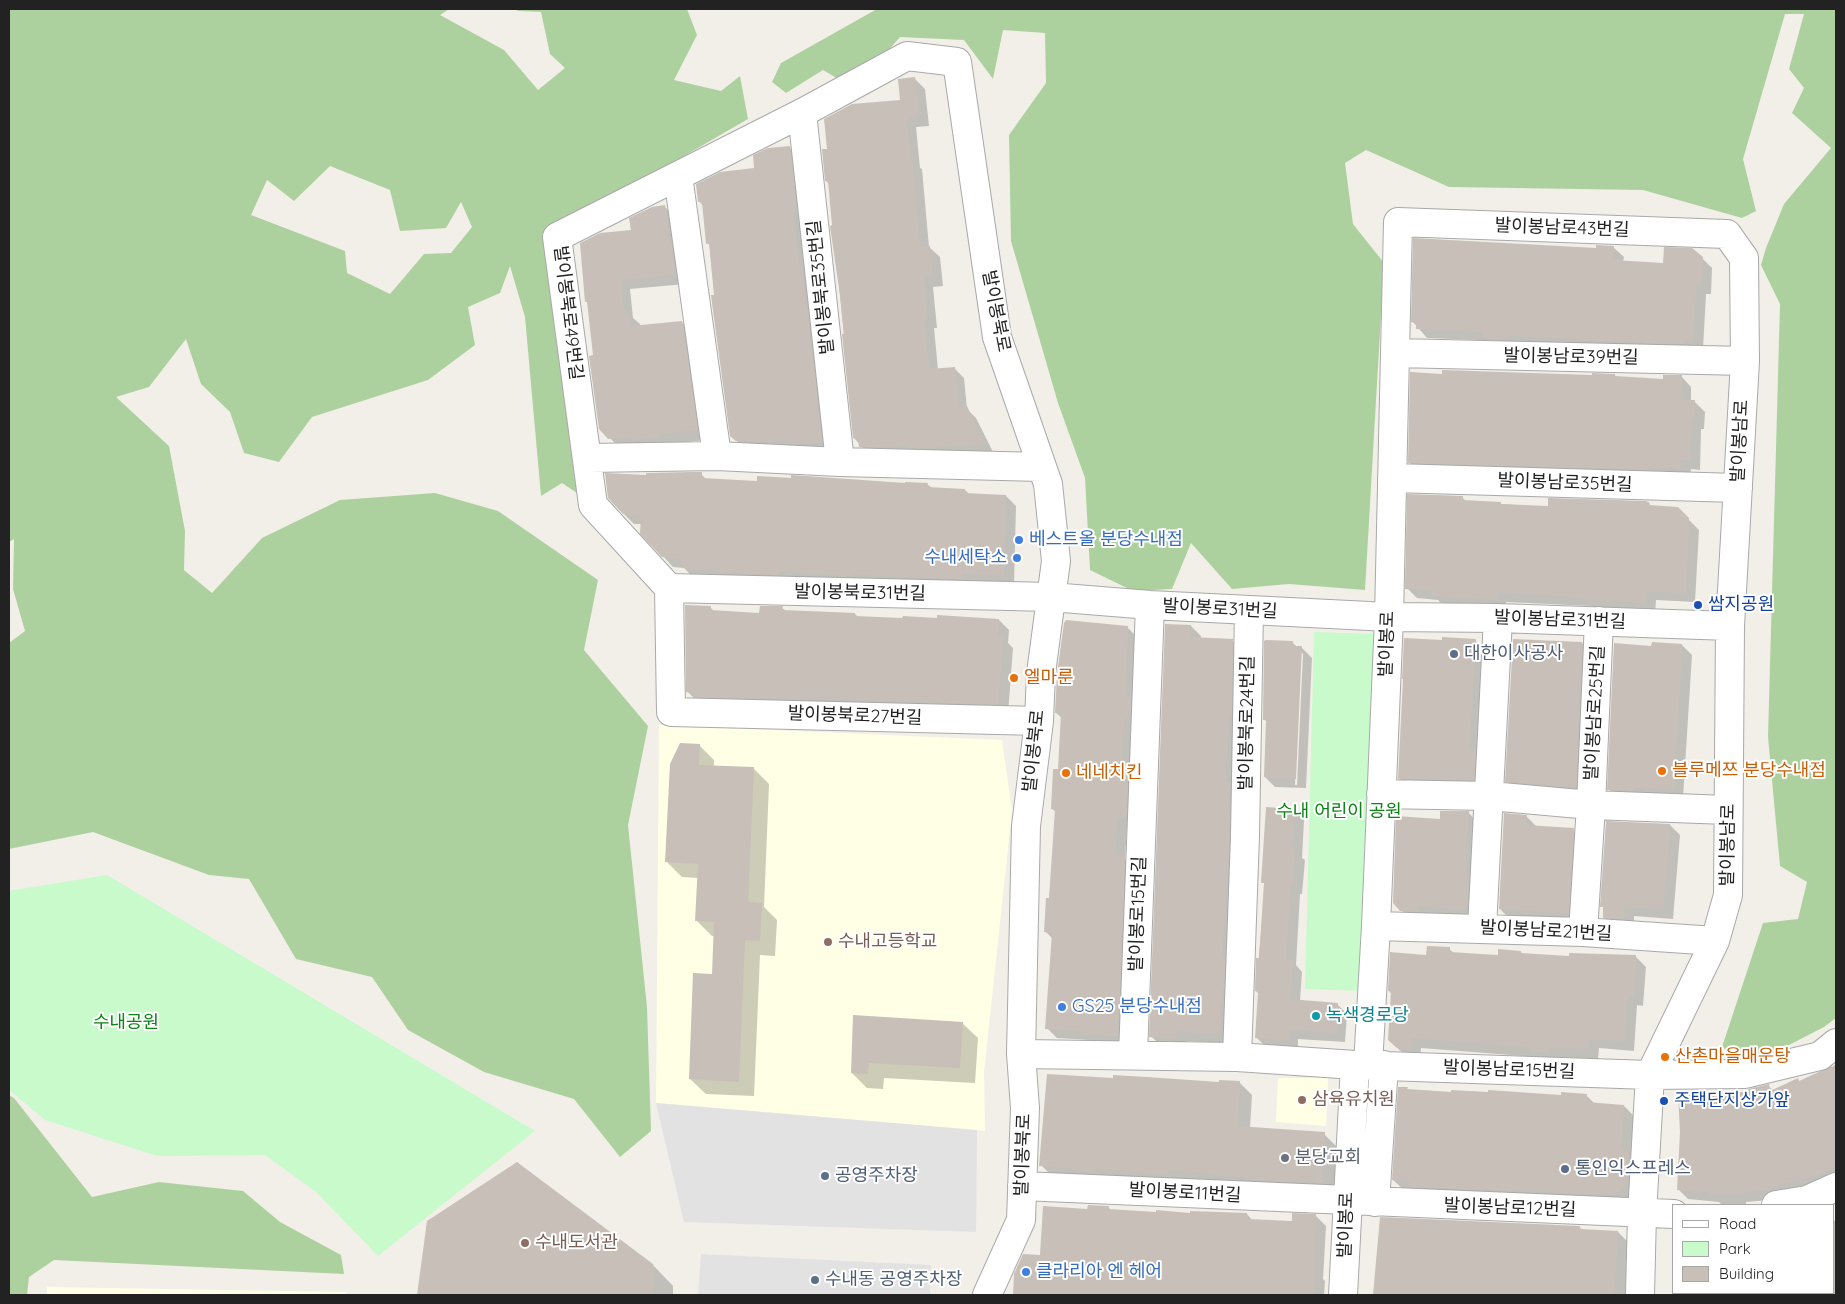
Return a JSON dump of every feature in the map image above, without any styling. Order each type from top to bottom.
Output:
[{"type":"street","name":"발이봉북로49번길","points":[[669,588],[593,504],[558,237],[802,113],[908,56],[957,62]]},
{"type":"street","name":"발이봉북로","points":[[957,62],[997,337],[1048,484],[1056,561],[1041,674],[1039,721],[1026,826],[1021,1054],[1025,1108],[1021,1220],[988,1295]]},
{"type":"street","name":"발이봉북로35번길","points":[[802,113],[840,462]]},
{"type":"street","points":[[678,176],[718,456]]},
{"type":"street","name":"발이봉남로43번길","points":[[1398,222],[1727,234]]},
{"type":"street","name":"발이봉로","points":[[1343,1295],[1347,1201],[1369,1065],[1389,617],[1398,222]]},
{"type":"street","name":"발이봉남로","points":[[1640,1295],[1642,1214],[1650,1075],[1715,941],[1728,895],[1730,626],[1745,361],[1744,258],[1727,234]]},
{"type":"street","name":"발이봉남로39번길","points":[[1396,353],[1745,361]]},
{"type":"street","points":[[587,458],[718,456],[840,462],[1042,467]]},
{"type":"street","name":"발이봉남로35번길","points":[[1392,478],[1738,488]]},
{"type":"street","name":"발이봉북로31번길","points":[[669,588],[1051,597]]},
{"type":"street","name":"발이봉북로27번길","points":[[669,588],[671,712],[1039,721]]},
{"type":"street","name":"발이봉로31번길","points":[[1051,597],[1150,605],[1389,617]]},
{"type":"street","name":"발이봉로15번길","points":[[1133,1055],[1150,605]]},
{"type":"street","name":"발이봉북로24번길","points":[[1237,1057],[1245,836],[1249,610]]},
{"type":"street","name":"발이봉남로31번길","points":[[1389,617],[1498,618],[1730,626]]},
{"type":"street","points":[[1482,928],[1498,618]]},
{"type":"street","name":"발이봉남로25번길","points":[[1582,932],[1591,806],[1600,621]]},
{"type":"street","name":"발이봉남로25번길","points":[[1381,794],[1490,796],[1591,806],[1728,810]]},
{"type":"street","name":"발이봉남로21번길","points":[[1376,926],[1582,932],[1715,941]]},
{"type":"street","name":"발이봉남로15번길","points":[[1369,1065],[1650,1075],[1745,1074],[1820,1056],[1836,1043]]},
{"type":"street","points":[[1021,1054],[1237,1057],[1369,1065],[1375,1202]]},
{"type":"street","name":"발이봉로11번길","points":[[1022,1186],[1347,1201]]},
{"type":"street","points":[[1782,1204],[1807,1200],[1836,1187]]},
{"type":"street","name":"발이봉남로12번길","points":[[1347,1201],[1672,1214]]},
{"type":"shaded area","name":"수내고등학교","points":[[659,725],[1002,740],[1012,811],[984,1072],[985,1131],[656,1103]]},
{"type":"shaded area","name":"삼육유치원","points":[[1278,1078],[1328,1078],[1326,1126],[1276,1122]]},
{"type":"shaded area","name":"공영주차장","points":[[656,1103],[977,1130],[976,1232],[684,1222]]},
{"type":"shaded area","name":"수내동 공영주차장","points":[[701,1254],[931,1265],[930,1295],[698,1295]]},
{"type":"shaded area","points":[[47,1287],[347,1292],[346,1295],[47,1295]]},
{"type":"green space","points":[[9,9],[449,9],[440,15],[504,50],[538,90],[565,68],[550,54],[541,12],[513,9],[687,9],[697,35],[674,80],[721,91],[740,76],[748,119],[601,204],[556,247],[583,497],[562,483],[541,496],[525,317],[510,266],[500,293],[468,307],[475,345],[428,380],[312,417],[279,462],[244,453],[230,412],[201,384],[186,339],[149,387],[116,397],[169,446],[185,531],[184,570],[212,593],[262,538],[340,500],[435,493],[498,511],[598,580],[584,650],[648,726],[628,825],[647,1007],[651,1131],[620,1157],[574,1099],[484,1072],[408,1030],[372,977],[296,959],[249,879],[209,875],[93,832],[9,849],[9,643],[25,631],[13,589],[14,539],[9,542]],"holes":[[[330,166],[390,190],[400,231],[446,228],[461,202],[472,227],[451,253],[424,254],[390,294],[347,273],[345,251],[251,215],[267,180],[294,201]]]},
{"type":"green space","points":[[877,9],[1836,9],[1836,1018],[1824,1027],[1750,1065],[1722,1047],[1763,923],[1798,919],[1807,882],[1780,866],[1768,737],[1780,304],[1761,265],[1784,204],[1831,148],[1792,113],[1804,88],[1789,69],[1804,14],[1785,14],[1743,159],[1756,211],[1742,218],[1643,190],[1449,187],[1366,150],[1345,163],[1353,224],[1384,263],[1365,590],[1289,584],[1232,589],[1191,543],[1172,589],[1133,591],[1090,570],[1085,478],[1058,403],[1011,241],[1009,135],[1046,83],[1045,33],[1003,30],[993,79],[964,40],[900,37],[855,89],[823,70],[786,93],[772,82],[781,63]]},
{"type":"green space","name":"수내 어린이 공원","points":[[1314,632],[1374,634],[1364,991],[1305,989]]},
{"type":"green space","name":"수내공원","points":[[107,875],[535,1131],[378,1256],[316,1192],[265,1155],[157,1156],[45,1120],[9,1090],[9,891]]},
{"type":"green space","points":[[9,1095],[14,1098],[92,1197],[159,1182],[243,1191],[280,1222],[341,1255],[344,1274],[54,1260],[29,1277],[27,1295],[9,1295]]},
{"type":"building","points":[[915,77],[919,116],[906,117],[912,158],[920,247],[930,246],[933,276],[924,277],[927,318],[924,319],[929,369],[955,367],[959,407],[967,406],[985,444],[924,448],[907,448],[907,445],[859,447],[858,438],[853,438],[842,334],[844,334],[840,295],[830,226],[832,225],[828,181],[825,181],[822,149],[827,149],[824,119],[852,104],[900,100],[898,79]]},
{"type":"building","points":[[790,146],[797,211],[793,212],[799,267],[802,266],[822,442],[787,444],[787,439],[755,442],[736,441],[730,436],[711,295],[714,295],[709,243],[706,244],[702,202],[698,202],[696,184],[720,172],[754,168],[753,155],[768,148]]},
{"type":"building","points":[[665,205],[676,274],[621,280],[624,313],[630,313],[631,326],[682,321],[698,430],[659,434],[659,437],[633,440],[633,436],[608,439],[599,429],[589,356],[593,355],[587,302],[585,302],[580,243],[600,233],[631,230],[629,218],[652,207]]},
{"type":"building","points":[[1413,238],[1596,248],[1596,245],[1614,246],[1613,260],[1663,263],[1664,247],[1692,248],[1703,257],[1701,285],[1696,284],[1693,340],[1684,339],[1684,344],[1645,343],[1507,335],[1507,340],[1489,340],[1489,338],[1482,337],[1482,332],[1416,329],[1416,323],[1411,322]]},
{"type":"building","points":[[1442,370],[1592,375],[1592,373],[1663,379],[1663,375],[1682,375],[1680,400],[1695,400],[1690,460],[1681,460],[1680,468],[1648,467],[1648,470],[1408,463],[1410,372],[1442,374]]},
{"type":"building","points":[[702,472],[702,478],[757,481],[757,476],[791,478],[791,475],[928,483],[927,487],[965,489],[965,493],[1006,495],[1004,576],[962,573],[961,579],[853,574],[853,576],[779,571],[779,575],[761,575],[682,568],[682,559],[662,557],[640,534],[641,515],[623,514],[608,498],[605,473],[646,475],[646,473]]},
{"type":"building","points":[[1407,494],[1463,496],[1463,500],[1501,502],[1501,504],[1548,506],[1548,498],[1646,501],[1650,503],[1649,505],[1678,507],[1689,518],[1686,593],[1646,591],[1646,603],[1497,592],[1496,600],[1432,596],[1433,590],[1405,589]]},
{"type":"building","points":[[685,605],[711,606],[710,610],[759,613],[760,606],[783,606],[782,610],[855,613],[855,616],[937,618],[937,615],[999,619],[998,637],[1003,637],[998,704],[694,697],[694,693],[686,692]]},
{"type":"building","points":[[1066,620],[1128,626],[1125,695],[1131,695],[1130,718],[1124,718],[1121,779],[1128,780],[1126,818],[1117,817],[1115,856],[1125,857],[1118,1036],[1081,1034],[1081,1031],[1045,1029],[1052,933],[1044,932],[1046,898],[1049,898],[1055,809],[1051,809],[1053,769],[1058,769],[1061,713],[1055,713],[1057,674]]},
{"type":"building","points":[[1165,624],[1191,625],[1191,637],[1233,639],[1231,718],[1229,718],[1225,782],[1230,782],[1229,849],[1222,957],[1225,957],[1224,989],[1222,989],[1219,1034],[1176,1031],[1176,1039],[1149,1037]]},
{"type":"building","points":[[1442,637],[1476,639],[1469,748],[1476,751],[1474,780],[1398,779],[1404,638],[1442,640]]},
{"type":"building","points":[[1513,639],[1582,642],[1576,788],[1505,782]]},
{"type":"building","points":[[1264,641],[1293,641],[1293,646],[1302,646],[1296,779],[1264,777],[1266,720],[1263,720]]},
{"type":"building","points":[[1652,642],[1682,644],[1674,789],[1634,787],[1634,791],[1607,790],[1614,643],[1651,646]]},
{"type":"building","points":[[680,743],[700,744],[699,765],[754,767],[748,902],[762,903],[760,941],[745,940],[739,1082],[689,1079],[693,973],[712,974],[714,922],[695,921],[698,864],[665,862],[670,764]]},
{"type":"building","points":[[1266,807],[1295,809],[1292,849],[1295,849],[1293,885],[1290,885],[1286,960],[1293,960],[1290,999],[1338,1003],[1336,1033],[1289,1029],[1288,1040],[1255,1038],[1258,992],[1255,991],[1256,958],[1259,958],[1264,883],[1261,883]]},
{"type":"building","points":[[1440,811],[1469,811],[1465,873],[1469,873],[1467,907],[1465,907],[1465,910],[1419,906],[1419,912],[1400,911],[1393,903],[1396,816],[1440,819]]},
{"type":"building","points":[[1504,813],[1527,815],[1526,825],[1574,828],[1569,913],[1499,909]]},
{"type":"building","points":[[1606,821],[1670,824],[1663,909],[1625,907],[1624,919],[1603,918],[1603,907],[1600,907]]},
{"type":"building","points":[[1427,946],[1450,947],[1450,952],[1498,955],[1498,949],[1521,951],[1521,953],[1569,956],[1569,953],[1636,955],[1634,996],[1627,996],[1624,1041],[1589,1039],[1588,1049],[1550,1047],[1549,1053],[1529,1051],[1530,1047],[1411,1038],[1411,1050],[1397,1048],[1388,1040],[1391,991],[1388,991],[1390,952],[1426,955]]},
{"type":"building","points":[[853,1015],[963,1022],[960,1068],[869,1063],[868,1074],[851,1073]]},
{"type":"building","points":[[1832,1066],[1836,1073],[1836,1166],[1815,1176],[1773,1186],[1773,1189],[1737,1193],[1737,1195],[1677,1190],[1680,1132],[1678,1093],[1749,1092],[1748,1089],[1769,1084],[1770,1091],[1798,1078],[1799,1081]]},
{"type":"building","points":[[1047,1074],[1113,1078],[1113,1075],[1219,1082],[1219,1080],[1240,1081],[1237,1126],[1325,1132],[1322,1183],[1246,1180],[1246,1177],[1215,1175],[1215,1173],[1167,1170],[1167,1174],[1095,1169],[1095,1172],[1072,1170],[1072,1168],[1039,1166]]},
{"type":"building","points":[[1398,1087],[1451,1092],[1451,1090],[1488,1092],[1488,1090],[1561,1095],[1561,1092],[1587,1094],[1586,1102],[1624,1105],[1621,1149],[1629,1150],[1626,1184],[1614,1195],[1410,1187],[1410,1181],[1392,1180]]},
{"type":"building","name":"수내도서관","points":[[517,1162],[653,1264],[653,1295],[417,1295],[427,1221]]},
{"type":"building","points":[[1088,1205],[1109,1206],[1108,1209],[1156,1212],[1156,1210],[1190,1213],[1190,1211],[1247,1213],[1247,1219],[1292,1221],[1292,1213],[1316,1214],[1313,1269],[1315,1270],[1314,1295],[1013,1295],[1014,1274],[1023,1254],[1040,1255],[1043,1206],[1087,1209]]},
{"type":"building","points":[[1380,1217],[1580,1226],[1580,1229],[1618,1231],[1614,1295],[1373,1295]]},
{"type":"place","name":"베스트올 분당수내점","points":[[1019,540]]},
{"type":"place","name":"수내세탁소","points":[[1017,558]]},
{"type":"place","name":"쌈지공원","points":[[1698,605]]},
{"type":"place","name":"대한이사공사","points":[[1454,654]]},
{"type":"place","name":"엘마룬","points":[[1014,678]]},
{"type":"place","name":"블루메쯔 분당수내점","points":[[1662,771]]},
{"type":"place","name":"네네치킨","points":[[1066,773]]},
{"type":"place","name":"수내고등학교","points":[[828,942]]},
{"type":"place","name":"GS25 분당수내점","points":[[1062,1007]]},
{"type":"place","name":"녹색경로당","points":[[1316,1016]]},
{"type":"place","name":"산촌마을매운탕","points":[[1665,1057]]},
{"type":"place","name":"삼육유치원","points":[[1302,1100]]},
{"type":"place","name":"주택단지상가앞","points":[[1664,1101]]},
{"type":"place","name":"분당교회","points":[[1285,1158]]},
{"type":"place","name":"통인익스프레스","points":[[1565,1169]]},
{"type":"place","name":"공영주차장","points":[[825,1176]]},
{"type":"place","name":"수내도서관","points":[[525,1243]]},
{"type":"place","name":"클라리아 엔 헤어","points":[[1026,1272]]},
{"type":"place","name":"수내동 공영주차장","points":[[815,1280]]}]
